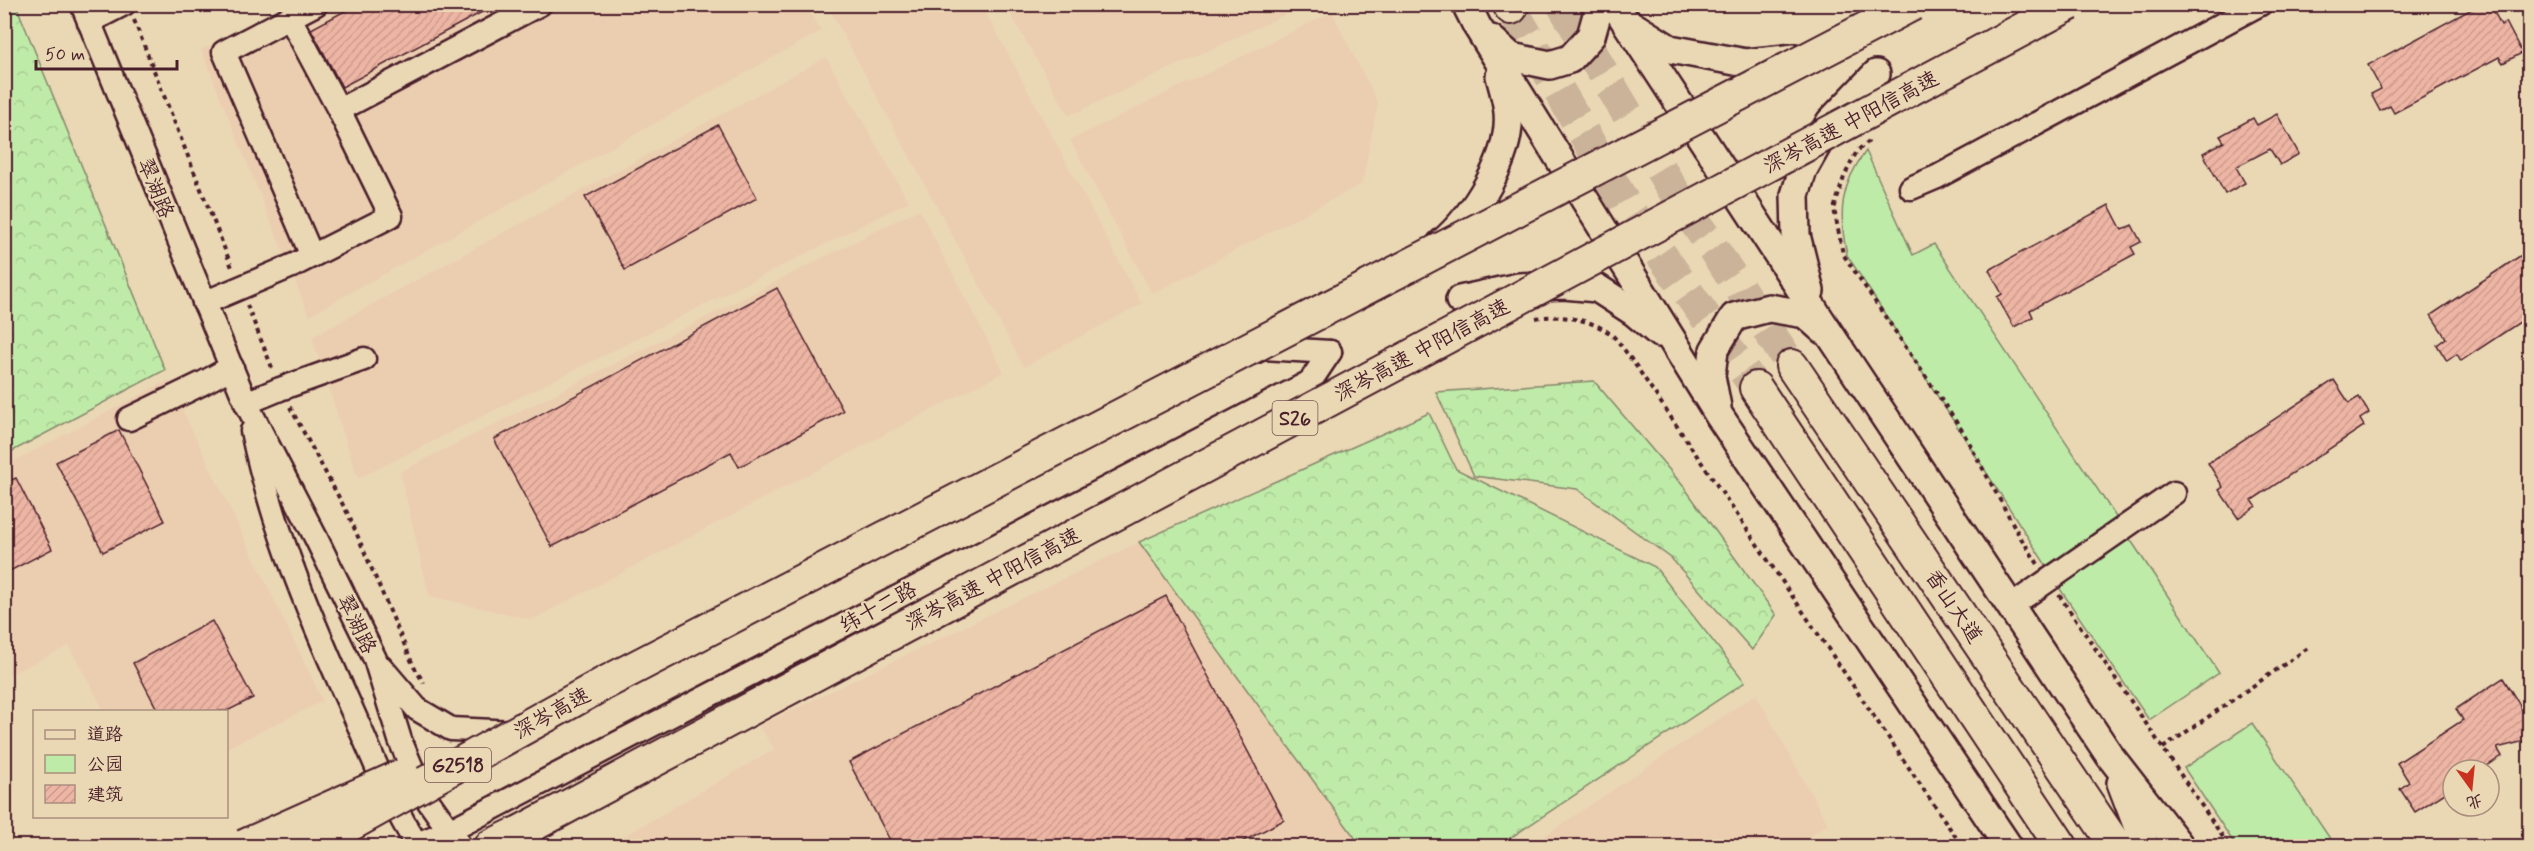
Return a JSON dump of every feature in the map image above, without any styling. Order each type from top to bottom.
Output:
[{"type":"highway","points":[[244,846],[603,684],[1913,4]]},
{"type":"highway","name":"深岑高速 中阳信高速","points":[[508,843],[2070,4]]},
{"type":"highway","name":"香山大道","points":[[1792,366],[2116,846]]},
{"type":"highway","name":"香山大道","points":[[1756,388],[2061,846]]},
{"type":"highway","name":"深岑高速","points":[[312,846],[603,684]]},
{"type":"main road","points":[[1471,15],[1511,57],[1550,65],[1570,59],[1591,36],[1599,4]]},
{"type":"main road","points":[[1619,13],[1670,49],[1746,63],[1795,58]]},
{"type":"main road","points":[[1619,13],[1817,316],[2110,756],[2180,846]]},
{"type":"main road","points":[[1471,15],[1718,414],[2001,837],[2015,846]]},
{"type":"main road","points":[[1411,270],[1458,230],[1482,199],[1503,151],[1508,113],[1496,57]]},
{"type":"main road","points":[[1817,316],[1796,235],[1795,195],[1803,170],[1830,122],[1876,74]]},
{"type":"main road","points":[[1460,300],[1519,287],[1564,285],[1597,288],[1634,312],[1677,349]]},
{"type":"main road","points":[[1718,414],[1711,376],[1714,350],[1734,317],[1769,308],[1805,314],[1833,339]]},
{"type":"main road","points":[[2110,756],[2145,846]]},
{"type":"street","points":[[312,256],[224,52],[316,4]]},
{"type":"street","points":[[339,110],[540,4]]},
{"type":"street","points":[[1911,188],[1936,177],[2260,4]]},
{"type":"street","points":[[85,13],[128,10]]},
{"type":"street","name":"翠湖路","points":[[85,13],[246,403],[375,659],[400,740],[422,792],[455,839]]},
{"type":"street","points":[[204,303],[312,256],[391,216],[339,110],[290,18]]},
{"type":"street","name":"纬十二路","points":[[415,846],[455,839],[582,762],[1310,382],[1330,352],[1263,348],[537,731]]},
{"type":"street","points":[[246,403],[280,388],[364,359]]},
{"type":"street","points":[[129,419],[232,367]]},
{"type":"street","name":"翠湖路","points":[[246,403],[263,484],[312,619],[395,807],[415,846]]},
{"type":"street","points":[[2011,606],[2174,493]]},
{"type":"street","points":[[375,659],[417,709],[451,729],[501,732],[537,731]]},
{"type":"street","points":[[285,846],[351,797],[365,763],[348,701]]},
{"type":"street","points":[[320,846],[537,731]]},
{"type":"street","points":[[508,843],[582,762]]},
{"type":"path","points":[[128,10],[280,388],[349,516],[414,667],[424,685]]},
{"type":"path","points":[[1874,138],[1857,151],[1844,177],[1834,209],[1843,254],[1963,432],[2019,535],[2229,846]]},
{"type":"path","points":[[1533,319],[1551,316],[1588,323],[1612,336],[1634,363],[1962,846]]},
{"type":"path","points":[[2163,748],[2311,646]]},
{"type":"shaded area","points":[[290,4],[807,5],[821,31],[309,316],[201,50]]},
{"type":"shaded area","points":[[827,5],[982,5],[1142,304],[1024,367]]},
{"type":"shaded area","points":[[1005,5],[1306,5],[1069,116]]},
{"type":"shaded area","points":[[1332,12],[1378,103],[1362,184],[1152,294],[1070,140]]},
{"type":"shaded area","points":[[826,57],[909,202],[358,479],[312,337]]},
{"type":"shaded area","points":[[919,209],[1004,372],[532,620],[429,596],[400,472]]},
{"type":"shaded area","points":[[168,380],[323,701],[228,748],[228,710],[103,710],[69,646],[5,677],[5,466]]},
{"type":"shaded area","points":[[1139,542],[1361,846],[607,846],[774,749],[759,726]]},
{"type":"shaded area","points":[[1756,694],[1828,824],[1796,846],[1529,846]]},
{"type":"green space","points":[[4,5],[16,5],[165,370],[5,455]]},
{"type":"green space","points":[[1866,151],[1913,255],[1934,244],[2118,520],[2049,570],[1847,255],[1842,213],[1843,200],[1851,176]]},
{"type":"green space","points":[[1594,381],[1684,487],[1776,615],[1752,650],[1671,558],[1577,489],[1474,476],[1436,392]]},
{"type":"green space","points":[[1429,413],[1456,469],[1655,567],[1745,682],[1498,846],[1361,846],[1139,542]]},
{"type":"green space","points":[[2130,539],[2219,673],[2149,720],[2058,586]]},
{"type":"green space","points":[[2252,723],[2335,846],[2236,846],[2184,768]]},
{"type":"building","points":[[358,4],[497,4],[342,87],[311,29]]},
{"type":"building","points":[[2481,4],[2490,4],[2501,25],[2506,22],[2522,53],[2503,63],[2499,57],[2394,113],[2390,106],[2380,111],[2371,94],[2381,89],[2368,65]]},
{"type":"building","points":[[2277,114],[2299,154],[2280,165],[2270,149],[2236,167],[2245,183],[2225,194],[2203,153],[2224,142],[2220,136],[2253,118],[2257,125]]},
{"type":"building","points":[[718,125],[757,198],[625,270],[585,197]]},
{"type":"building","points":[[2109,205],[2122,230],[2132,225],[2141,242],[2131,247],[2135,254],[2030,310],[2033,317],[2014,327],[1997,297],[2002,294],[1989,270]]},
{"type":"building","points":[[2529,250],[2529,316],[2461,361],[2457,354],[2447,361],[2437,345],[2446,338],[2431,315]]},
{"type":"building","points":[[777,288],[843,411],[739,467],[731,452],[552,547],[494,439]]},
{"type":"building","points":[[2334,380],[2349,403],[2359,397],[2369,413],[2360,419],[2364,426],[2252,500],[2256,506],[2238,518],[2219,490],[2223,487],[2208,463]]},
{"type":"building","points":[[119,430],[165,521],[103,552],[56,462]]},
{"type":"building","points":[[16,478],[52,549],[4,574],[4,483]]},
{"type":"building","points":[[1166,596],[1284,820],[1234,846],[893,846],[849,762]]},
{"type":"building","points":[[212,621],[253,698],[228,710],[157,710],[133,663]]},
{"type":"building","points":[[2503,678],[2529,720],[2529,740],[2497,748],[2502,756],[2499,758],[2441,758],[2441,796],[2415,812],[2400,789],[2409,782],[2397,763],[2463,720],[2456,709]]},
{"type":"tunnel","points":[[1562,4],[1668,182],[1792,366]]},
{"type":"tunnel","points":[[1511,8],[1625,204],[1756,388]]}]
